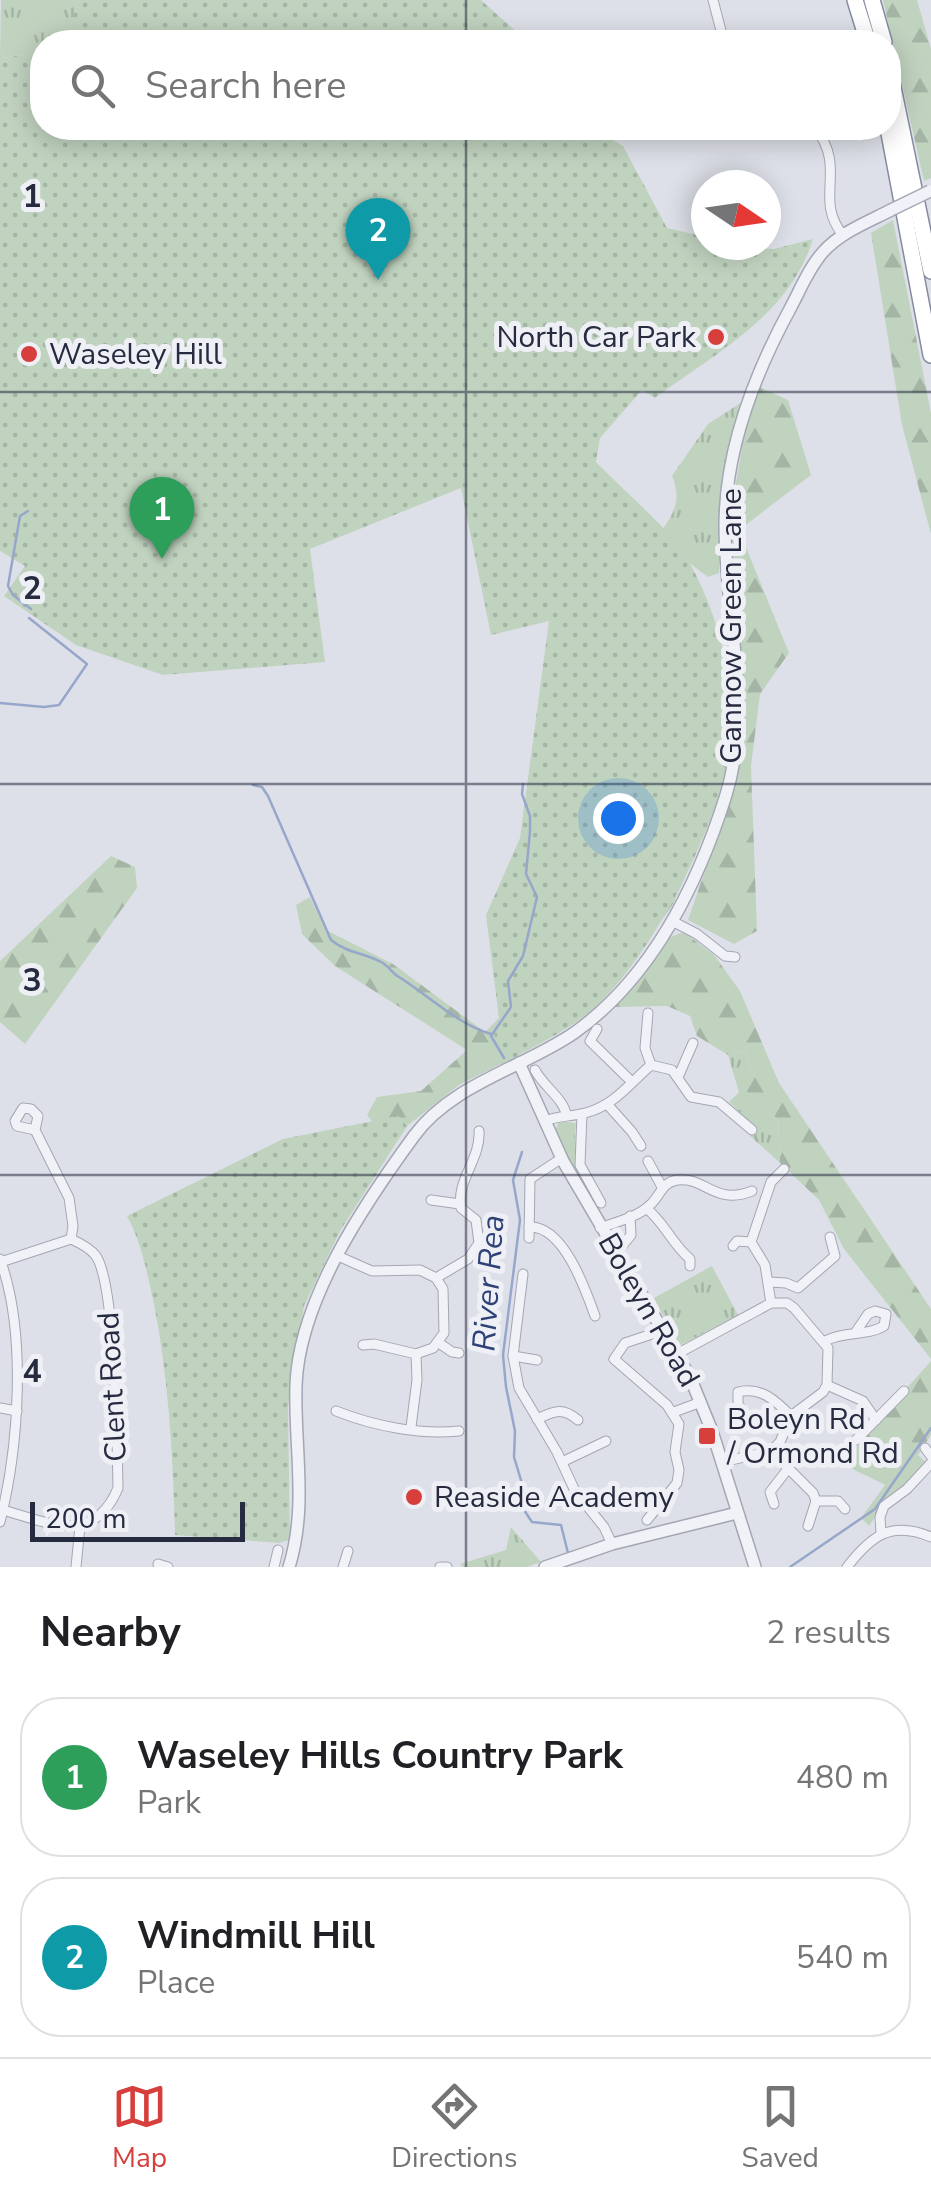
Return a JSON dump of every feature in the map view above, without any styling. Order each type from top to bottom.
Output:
[{"type":"highway","points":[[855,0],[864,30]]},
{"type":"highway","points":[[872,0],[881,30]]},
{"type":"highway","points":[[901,126],[931,270]]},
{"type":"highway","points":[[890,140],[931,355]]},
{"type":"street","points":[[713,0],[721,30]]},
{"type":"street","points":[[824,140],[832,160],[828,212],[843,235]]},
{"type":"street","name":"Gannow Green Lane","points":[[289,1567],[298,1540],[301,1498],[296,1385],[299,1354],[306,1326],[338,1256],[417,1132],[465,1092],[574,1032],[626,984],[672,922],[700,868],[736,757],[737,670],[728,598],[725,522],[744,414],[769,348],[824,251],[843,235],[930,190]]},
{"type":"street","points":[[672,922],[697,934],[725,956],[735,957]]},
{"type":"street","points":[[648,1013],[644,1048],[650,1065]]},
{"type":"street","points":[[597,1030],[586,1044],[632,1082]]},
{"type":"street","points":[[678,1075],[693,1042]]},
{"type":"street","name":"Boleyn Road","points":[[519,1064],[562,1158],[701,1402],[755,1567]]},
{"type":"street","points":[[544,1121],[582,1114],[607,1104],[650,1065],[664,1066],[678,1075],[694,1099],[719,1102],[752,1130]]},
{"type":"street","points":[[535,1070],[563,1104],[566,1114]]},
{"type":"street","points":[[607,1104],[640,1146]]},
{"type":"street","points":[[582,1114],[580,1165],[601,1203]]},
{"type":"street","points":[[734,1131],[743,1122]]},
{"type":"street","points":[[0,1522],[17,1411],[10,1293],[0,1260],[71,1239],[73,1226],[69,1198],[35,1130]]},
{"type":"street","points":[[460,1204],[477,1137]]},
{"type":"street","points":[[562,1158],[530,1179],[529,1233],[546,1229],[568,1251],[595,1316]]},
{"type":"street","points":[[648,1161],[662,1187]]},
{"type":"street","points":[[771,1303],[765,1265],[751,1242],[771,1182],[784,1169]]},
{"type":"street","points":[[600,1228],[647,1208],[662,1187],[674,1180],[685,1180],[729,1197],[752,1192]]},
{"type":"street","points":[[431,1200],[460,1204],[476,1220],[479,1243],[468,1259],[436,1278]]},
{"type":"street","points":[[647,1208],[690,1259],[690,1266]]},
{"type":"street","points":[[616,1253],[631,1234],[630,1216]]},
{"type":"street","points":[[770,1282],[798,1288],[803,1285],[835,1256],[830,1237]]},
{"type":"street","name":"Clent Road","points":[[71,1239],[96,1256],[103,1274],[117,1444],[118,1488],[112,1502],[94,1520],[80,1526]]},
{"type":"street","points":[[733,1246],[737,1242],[751,1242]]},
{"type":"street","points":[[338,1256],[372,1271],[411,1268],[436,1278],[443,1289],[446,1310],[439,1343],[416,1354],[363,1345]]},
{"type":"street","points":[[523,1274],[513,1356],[523,1399],[580,1498],[604,1527],[612,1544]]},
{"type":"street","points":[[677,1354],[771,1303],[794,1308],[828,1348],[827,1385],[791,1416],[780,1442],[771,1451],[722,1462]]},
{"type":"street","points":[[825,1341],[843,1332],[856,1333]]},
{"type":"street","points":[[647,1520],[679,1478],[675,1452],[679,1424],[674,1412],[610,1357],[626,1344],[652,1334]]},
{"type":"street","points":[[439,1343],[459,1353]]},
{"type":"street","points":[[411,1427],[416,1354]]},
{"type":"street","points":[[513,1356],[537,1360]]},
{"type":"street","points":[[827,1385],[864,1401],[876,1420]]},
{"type":"street","points":[[752,1426],[738,1404],[738,1392],[744,1389],[766,1395],[791,1416]]},
{"type":"street","points":[[856,1440],[904,1391]]},
{"type":"street","points":[[674,1412],[701,1402]]},
{"type":"street","points":[[0,1408],[17,1411]]},
{"type":"street","points":[[537,1418],[558,1410],[578,1420]]},
{"type":"street","points":[[340,1415],[433,1433],[454,1428]]},
{"type":"street","points":[[562,1462],[606,1441]]},
{"type":"street","points":[[771,1451],[813,1493],[816,1501],[808,1526]]},
{"type":"street","points":[[881,1533],[884,1506],[908,1490],[929,1455]]},
{"type":"street","points":[[774,1504],[770,1492],[787,1470]]},
{"type":"street","points":[[816,1501],[838,1501],[846,1509]]},
{"type":"street","points":[[3,1510],[65,1527],[80,1526],[76,1567]]},
{"type":"street","points":[[546,1567],[612,1544],[737,1513]]},
{"type":"street","points":[[847,1567],[881,1533],[914,1530],[931,1536]]},
{"type":"street","points":[[274,1567],[278,1550]]},
{"type":"street","points":[[344,1567],[348,1551]]},
{"type":"green space","points":[[1,0],[77,0],[70,30],[30,30],[30,54],[0,58]]},
{"type":"green space","points":[[77,0],[481,0],[515,30],[70,30]]},
{"type":"green space","points":[[883,0],[917,0],[931,49],[931,178],[924,181],[901,79],[901,30],[890,30]]},
{"type":"green space","points":[[30,54],[30,140],[613,140],[623,146],[667,228],[691,234],[691,260],[781,260],[781,247],[813,239],[802,266],[769,311],[726,348],[655,398],[642,390],[600,438],[596,462],[678,545],[703,590],[727,668],[731,742],[708,826],[689,870],[642,951],[592,1010],[501,1065],[494,1032],[499,1018],[486,915],[520,838],[549,621],[491,635],[461,488],[310,549],[325,662],[163,675],[76,645],[4,596],[25,566],[0,551],[0,58]]},
{"type":"green space","points":[[893,220],[931,413],[931,534],[902,425],[871,233]]},
{"type":"green space","points":[[760,387],[788,400],[811,475],[739,530],[789,653],[760,694],[751,766],[757,931],[734,944],[688,920],[737,777],[742,738],[741,660],[728,529],[747,419]]},
{"type":"green space","points":[[742,402],[723,482],[719,573],[708,577],[676,553],[662,530],[676,504],[672,476],[708,424]]},
{"type":"green space","points":[[722,792],[673,904],[593,1010],[528,1050],[459,1085],[407,1126],[389,1127],[372,1121],[367,1115],[377,1097],[421,1091],[467,1050],[335,966],[302,934],[296,905],[310,897],[326,930],[393,964],[485,1032],[499,1018],[498,1012]]},
{"type":"green space","points":[[111,856],[135,867],[137,888],[25,1044],[0,1022],[0,961]]},
{"type":"green space","points":[[684,932],[714,955],[740,991],[779,1083],[931,1309],[931,1359],[844,1249],[819,1200],[780,1163],[778,1119],[752,1100],[742,1083],[754,1075],[745,1051],[728,1055],[697,1036],[690,1016],[667,1006],[614,1007],[670,937]]},
{"type":"green space","points":[[745,1051],[754,1075],[743,1084],[752,1100],[778,1119],[780,1163],[750,1136],[755,1127],[729,1102],[739,1092],[728,1055]]},
{"type":"green space","points":[[398,1116],[407,1126],[340,1231],[304,1306],[288,1406],[290,1540],[279,1543],[175,1535],[169,1419],[159,1333],[144,1259],[127,1216],[283,1139]]},
{"type":"green space","points":[[559,1121],[576,1123],[578,1159],[602,1213],[570,1167],[555,1131]]},
{"type":"green space","points":[[712,1266],[738,1315],[679,1346],[654,1298]]},
{"type":"green space","points":[[931,1361],[931,1435],[918,1455],[927,1463],[884,1505],[869,1526],[861,1518],[885,1485],[842,1461]]},
{"type":"green space","points":[[511,1527],[541,1562],[527,1567],[460,1564],[506,1550]]},
{"type":"waterway","points":[[28,511],[20,516],[8,586],[31,609]]},
{"type":"waterway","points":[[0,703],[59,705],[87,664],[29,618]]},
{"type":"waterway","name":"River Rea","points":[[504,1058],[491,1036],[511,1007],[508,981],[523,956],[537,897],[526,874],[530,816],[522,794],[523,784]]},
{"type":"waterway","points":[[253,785],[262,787],[268,796],[331,940],[384,964],[456,1017],[491,1034]]},
{"type":"waterway","name":"River Rea","points":[[522,1152],[513,1180],[520,1220],[503,1355],[515,1431],[514,1457],[524,1490],[524,1510],[532,1522],[561,1525],[568,1553]]},
{"type":"waterway","points":[[790,1567],[875,1509],[931,1428]]},
{"type":"place","name":"Windmill Hill","points":[[378,280]]},
{"type":"place","name":"North Car Park","points":[[716,337]]},
{"type":"place","name":"Waseley Hill","points":[[29,354]]},
{"type":"place","name":"Waseley Hills Country Park","points":[[162,559]]},
{"type":"place","name":"Boleyn Rd / Ormond Rd","points":[[707,1436]]},
{"type":"place","name":"Reaside Academy","points":[[414,1497]]}]
